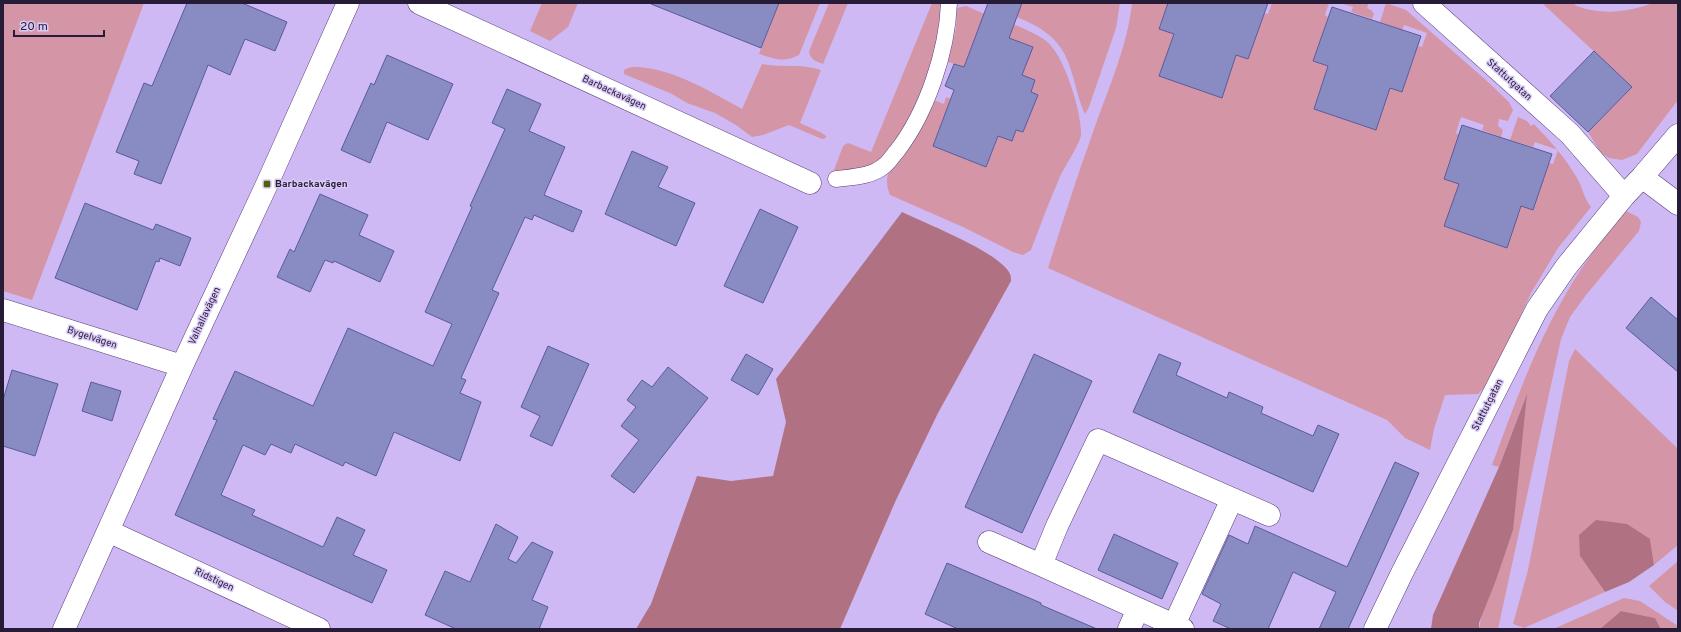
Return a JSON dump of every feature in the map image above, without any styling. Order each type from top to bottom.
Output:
[{"type":"street","name":"Valhallavägen","points":[[64,629],[348,3]]},
{"type":"street","name":"Barbackavägen","points":[[419,3],[810,183]]},
{"type":"street","name":"Stattutgatan","points":[[1424,3],[1570,134],[1624,196]]},
{"type":"street","name":"Stattutgatan","points":[[1374,629],[1537,310],[1566,267],[1624,196],[1678,135]]},
{"type":"street","points":[[1642,177],[1678,204]]},
{"type":"street","name":"Bygelvägen","points":[[3,310],[182,366]]},
{"type":"street","points":[[1041,565],[1057,526],[1098,440],[1269,515]]},
{"type":"street","points":[[989,542],[1179,627],[1232,498]]},
{"type":"street","name":"Ridstigen","points":[[108,532],[319,629]]},
{"type":"street","points":[[1129,629],[1138,609]]},
{"type":"lane","points":[[836,179],[862,177],[885,166],[906,139],[938,68],[948,26],[949,3]]},
{"type":"shaded area","points":[[1656,2],[1678,3],[1678,100],[1637,154],[1622,160],[1609,158],[1601,153],[1588,132],[1632,87],[1542,3],[1575,3],[1575,5],[1594,11],[1614,12],[1634,9]]},
{"type":"shaded area","points":[[3,3],[144,3],[32,300],[3,291]]},
{"type":"shaded area","points":[[542,3],[578,3],[568,27],[550,41],[530,31]]},
{"type":"shaded area","points":[[779,3],[820,3],[799,55],[784,60],[759,54]]},
{"type":"shaded area","points":[[829,3],[848,3],[823,64],[812,58],[809,51]]},
{"type":"shaded area","points":[[932,3],[942,3],[933,64],[914,112],[901,136],[878,163],[870,167],[841,173],[834,170],[843,146],[848,143],[871,152]]},
{"type":"shaded area","points":[[1021,3],[1120,3],[1116,28],[1089,107],[1085,114],[1071,70],[1066,57],[1059,46],[1042,29],[1020,18],[995,9]]},
{"type":"shaded area","points":[[1132,3],[1168,3],[1159,28],[1174,34],[1160,76],[1222,97],[1236,55],[1248,59],[1264,13],[1268,14],[1272,3],[1329,3],[1325,15],[1328,17],[1313,61],[1328,66],[1314,109],[1376,130],[1390,88],[1402,92],[1418,46],[1422,47],[1427,33],[1404,25],[1402,30],[1380,22],[1386,3],[1406,10],[1488,82],[1509,102],[1513,110],[1508,121],[1499,119],[1498,126],[1503,130],[1501,137],[1482,130],[1484,125],[1461,117],[1456,133],[1459,135],[1444,179],[1459,184],[1445,226],[1507,248],[1521,205],[1533,209],[1549,163],[1553,164],[1558,150],[1568,163],[1591,207],[1558,248],[1531,293],[1491,381],[1478,394],[1445,395],[1434,429],[1430,450],[1405,438],[1387,420],[1048,268],[1080,168],[1116,70],[1126,37]]},
{"type":"shaded area","points":[[1340,3],[1369,3],[1367,8],[1374,14],[1372,19],[1351,12],[1353,7]]},
{"type":"shaded area","points":[[966,6],[1036,34],[1052,47],[1065,70],[1075,99],[1081,125],[1080,139],[1059,179],[1031,250],[1023,255],[1013,252],[963,227],[890,195],[888,188],[887,178],[890,168],[933,100],[944,104],[946,97],[951,99],[933,146],[986,167],[998,136],[1012,141],[1016,130],[1023,132],[1037,95],[1031,92],[1035,80],[1022,75],[1033,47],[979,27],[964,67],[948,62],[956,28],[957,8]]},
{"type":"shaded area","points":[[762,64],[799,66],[821,70],[800,123],[822,133],[826,136],[826,138],[822,139],[789,125],[763,135],[752,137],[736,125],[715,113],[687,103],[672,94],[624,74],[624,70],[632,67],[660,71],[696,84],[742,109]]},
{"type":"shaded area","points":[[1518,117],[1527,121],[1531,126],[1534,124],[1557,150],[1535,142],[1533,147],[1510,140]]},
{"type":"shaded area","points":[[1626,211],[1638,217],[1641,222],[1639,231],[1586,295],[1570,317],[1561,339],[1498,629],[1479,629],[1526,396],[1499,467],[1492,465],[1535,355],[1555,313],[1573,281]]},
{"type":"shaded area","points":[[902,212],[960,239],[990,255],[1002,264],[1009,272],[1011,275],[1011,281],[938,413],[896,500],[840,629],[636,629],[651,604],[697,476],[731,481],[773,476],[786,422],[776,379]]},
{"type":"shaded area","points":[[1575,349],[1678,449],[1678,545],[1654,565],[1650,539],[1580,556],[1605,592],[1524,628],[1513,624],[1528,570],[1569,361]]},
{"type":"shaded area","points":[[1527,394],[1513,530],[1496,580],[1479,623],[1479,629],[1431,629],[1433,615],[1499,467]]},
{"type":"shaded area","points":[[1596,520],[1627,524],[1650,539],[1654,565],[1629,582],[1605,592],[1580,556],[1579,535]]},
{"type":"shaded area","points":[[1678,561],[1678,611],[1665,602],[1649,586]]},
{"type":"shaded area","points":[[1624,598],[1640,601],[1678,626],[1678,629],[1661,629],[1655,618],[1621,611],[1600,629],[1553,629]]},
{"type":"shaded area","points":[[1621,611],[1655,618],[1661,629],[1600,629]]},
{"type":"building","points":[[187,3],[242,3],[287,22],[275,51],[245,39],[230,75],[208,65],[161,184],[134,174],[139,161],[116,152],[144,83],[152,86]]},
{"type":"building","points":[[651,3],[779,3],[761,48]]},
{"type":"building","points":[[988,3],[1022,3],[1009,38],[1033,47],[1022,75],[1035,80],[1031,92],[1038,95],[1023,132],[1016,130],[1012,141],[998,136],[986,167],[933,146],[954,90],[945,86],[954,64],[964,67]]},
{"type":"building","points":[[1168,3],[1268,3],[1248,59],[1236,55],[1222,98],[1159,76],[1174,34],[1159,29]]},
{"type":"building","points":[[1332,7],[1421,36],[1402,92],[1390,88],[1376,130],[1314,109],[1328,66],[1313,61]]},
{"type":"building","points":[[1594,51],[1632,87],[1588,132],[1550,96]]},
{"type":"building","points":[[387,55],[453,84],[428,140],[387,122],[370,163],[341,150],[371,83],[374,85]]},
{"type":"building","points":[[507,89],[541,104],[529,131],[565,147],[544,195],[582,211],[573,232],[534,215],[532,220],[525,217],[492,290],[499,293],[461,378],[466,380],[460,393],[481,402],[460,461],[394,432],[376,476],[345,462],[343,466],[295,444],[291,453],[271,444],[265,455],[243,445],[221,495],[255,510],[252,515],[323,547],[337,517],[365,530],[353,555],[387,570],[372,603],[175,515],[217,420],[213,419],[235,371],[313,406],[348,328],[433,366],[452,324],[425,312],[472,207],[470,206],[505,129],[492,123]]},
{"type":"building","points":[[1462,125],[1552,154],[1533,210],[1521,206],[1507,248],[1444,226],[1459,184],[1444,179]]},
{"type":"building","points":[[632,151],[668,167],[658,187],[695,203],[676,246],[605,214]]},
{"type":"building","points":[[320,194],[368,215],[359,235],[394,251],[380,282],[334,261],[333,263],[325,260],[310,292],[277,277],[290,249],[294,252]]},
{"type":"building","points":[[85,203],[153,230],[156,224],[191,238],[180,266],[160,258],[159,262],[156,261],[137,310],[55,278]]},
{"type":"building","points":[[760,209],[798,227],[763,303],[724,286]]},
{"type":"building","points":[[1651,297],[1678,320],[1678,372],[1626,328]]},
{"type":"building","points":[[548,346],[589,364],[552,446],[530,436],[540,416],[521,407]]},
{"type":"building","points":[[746,354],[773,369],[758,395],[731,380]]},
{"type":"building","points":[[1034,354],[1092,381],[1022,533],[965,507]]},
{"type":"building","points":[[1159,354],[1181,363],[1176,375],[1227,398],[1229,392],[1263,407],[1261,413],[1313,436],[1318,425],[1339,434],[1313,492],[1133,412]]},
{"type":"building","points":[[668,367],[708,398],[634,493],[611,476],[639,440],[621,426],[636,407],[627,400],[642,380],[652,387]]},
{"type":"building","points":[[12,370],[58,384],[35,456],[3,446],[3,400]]},
{"type":"building","points":[[91,382],[121,391],[112,421],[82,411]]},
{"type":"building","points":[[1395,462],[1419,473],[1348,629],[1319,629],[1336,592],[1293,572],[1268,629],[1231,629],[1213,621],[1221,604],[1202,594],[1229,535],[1248,544],[1255,526],[1347,567]]},
{"type":"building","points":[[496,524],[518,537],[508,559],[516,563],[532,542],[553,552],[532,600],[548,607],[539,629],[456,629],[425,615],[445,571],[470,582]]},
{"type":"building","points":[[1114,534],[1178,563],[1162,599],[1098,570]]},
{"type":"building","points":[[947,563],[1041,603],[1041,605],[1097,629],[958,629],[925,614]]},
{"type":"place","name":"Barbackavägen","points":[[267,184]]}]
